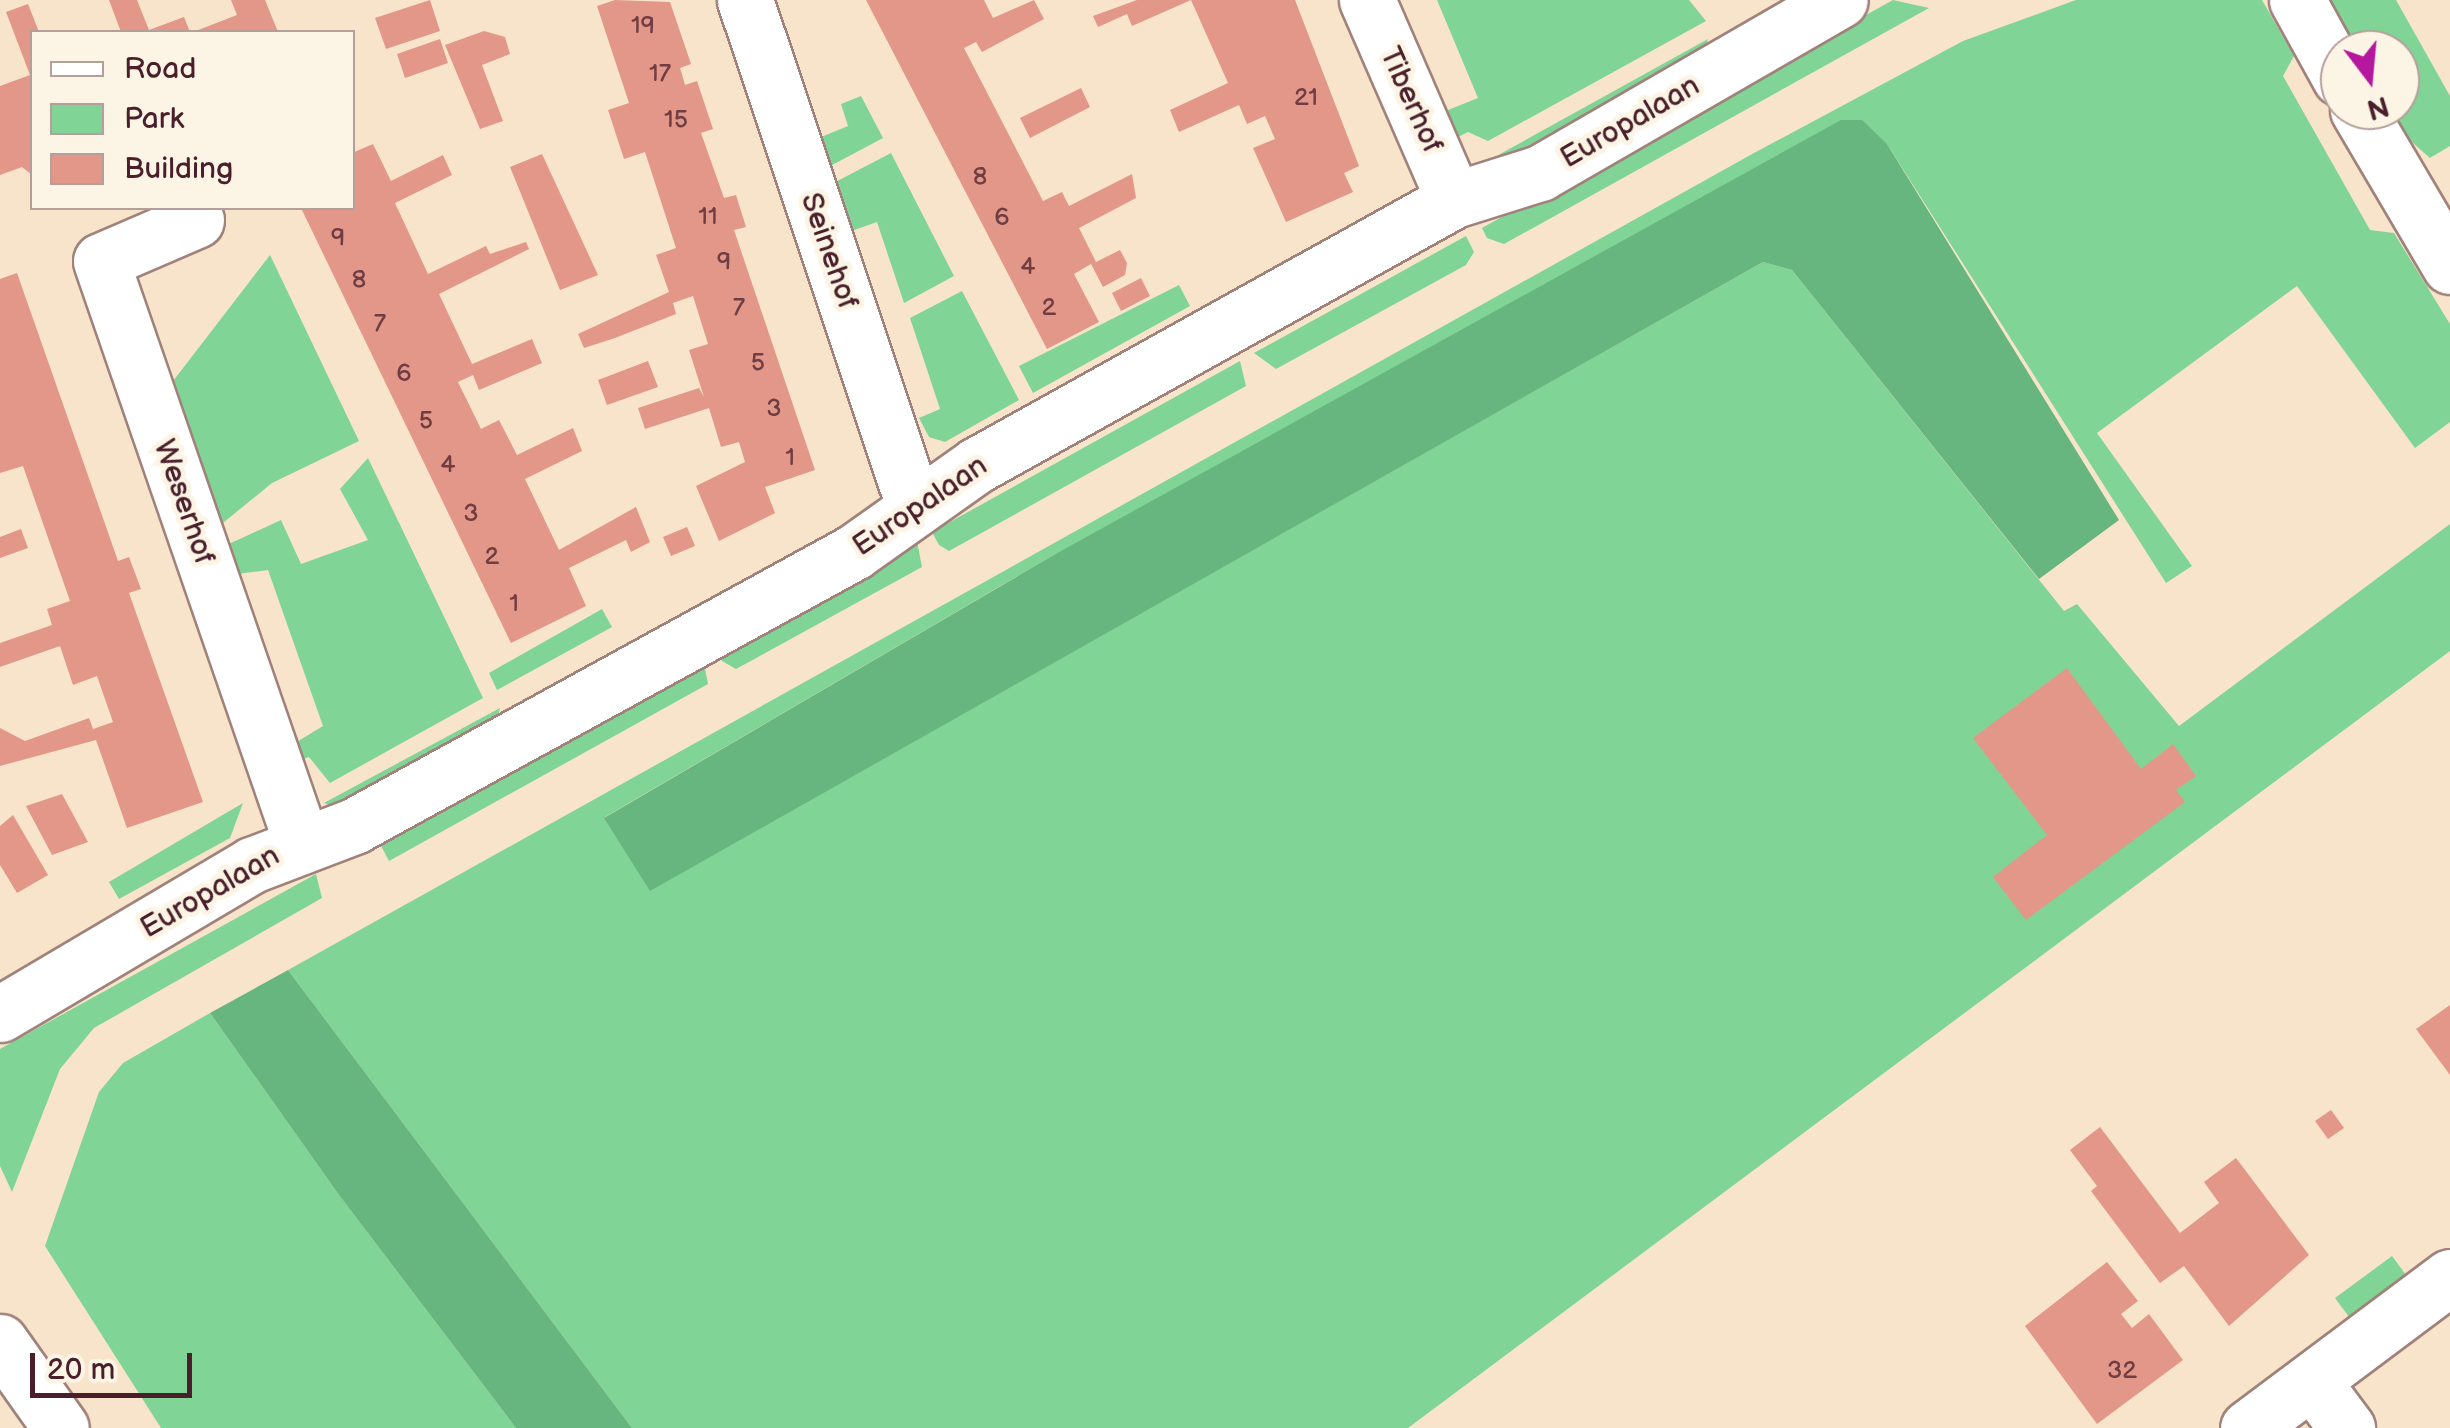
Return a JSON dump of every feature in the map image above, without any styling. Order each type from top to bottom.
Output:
[{"type":"street","name":"Seinehof","points":[[744,0],[913,503]]},
{"type":"street","name":"Tiberhof","points":[[1367,0],[1454,200]]},
{"type":"street","name":"Europalaan","points":[[0,1014],[301,841],[354,826],[854,552],[913,503],[1454,200],[1540,173],[1840,0]]},
{"type":"street","points":[[2297,0],[2320,42]]},
{"type":"street","points":[[2370,130],[2450,266]]},
{"type":"street","name":"Weserhof","points":[[196,220],[101,260],[301,841]]},
{"type":"street","points":[[2248,1428],[2450,1277]]},
{"type":"street","points":[[0,1342],[61,1428]]},
{"type":"street","points":[[2312,1381],[2347,1428]]},
{"type":"green space","points":[[1437,0],[1689,0],[1706,21],[1488,141],[1468,132],[1454,139],[1443,112],[1478,98]]},
{"type":"green space","points":[[1893,0],[1929,8],[1504,244],[1487,238],[1482,228]]},
{"type":"green space","points":[[2076,0],[2262,0],[2294,56],[2283,76],[2370,230],[2394,233],[2450,324],[2450,422],[2415,448],[2297,286],[2097,433],[2192,566],[2166,583],[1887,144],[1052,556],[605,817],[650,890],[1763,262],[1792,270],[2064,611],[2077,604],[2179,726],[2450,524],[2450,651],[1408,1428],[632,1428],[288,970],[1754,153],[1963,41]]},
{"type":"green space","points":[[2330,0],[2396,0],[2413,30],[2347,30]]},
{"type":"green space","points":[[1708,39],[1701,62],[1519,162],[1482,164]]},
{"type":"green space","points":[[2420,43],[2450,96],[2450,146],[2430,158],[2402,130],[2420,130]]},
{"type":"green space","points":[[861,96],[883,138],[819,172],[809,142],[848,126],[841,104]]},
{"type":"green space","points":[[1841,120],[1862,120],[1887,144],[2119,520],[2039,579],[1792,270],[1763,262],[650,891],[604,818],[1052,556]]},
{"type":"green space","points":[[891,153],[954,276],[904,303],[877,222],[840,235],[824,188]]},
{"type":"green space","points":[[1466,236],[1474,252],[1466,265],[1276,369],[1254,353]]},
{"type":"green space","points":[[270,255],[359,441],[272,483],[213,531],[170,385]]},
{"type":"green space","points":[[1179,285],[1190,306],[1033,393],[1019,366]]},
{"type":"green space","points":[[962,291],[1019,400],[945,442],[929,437],[919,418],[940,409],[910,318]]},
{"type":"green space","points":[[1240,361],[1246,386],[949,551],[939,545],[932,532]]},
{"type":"green space","points":[[368,458],[483,698],[330,783],[309,757],[294,762],[295,743],[323,726],[268,570],[231,575],[218,549],[281,520],[301,564],[368,540],[340,489]]},
{"type":"green space","points":[[917,541],[922,567],[736,669],[722,661],[718,651]]},
{"type":"green space","points":[[602,609],[612,627],[497,690],[489,673]]},
{"type":"green space","points":[[703,659],[708,684],[389,861],[379,842]]},
{"type":"green space","points":[[500,708],[496,725],[335,807],[324,803]]},
{"type":"green space","points":[[243,803],[230,838],[119,899],[109,882]]},
{"type":"green space","points":[[316,874],[322,898],[94,1028],[60,1069],[12,1192],[0,1166],[0,1049]]},
{"type":"green space","points":[[288,970],[632,1428],[516,1428],[339,1195],[210,1013]]},
{"type":"green space","points":[[210,1013],[339,1195],[516,1428],[161,1428],[45,1246],[99,1092],[123,1063]]},
{"type":"green space","points":[[2392,1256],[2409,1279],[2352,1321],[2335,1298]]},
{"type":"building","points":[[109,0],[137,0],[149,30],[120,30]]},
{"type":"building","points":[[231,0],[265,0],[277,30],[198,30],[237,15]]},
{"type":"building","points":[[430,0],[440,31],[386,49],[375,18]]},
{"type":"building","points":[[615,0],[670,2],[691,64],[680,68],[685,85],[697,81],[713,129],[701,133],[724,198],[736,195],[746,227],[734,230],[815,470],[765,487],[775,513],[719,541],[696,486],[745,462],[739,442],[721,447],[709,408],[645,429],[638,408],[699,388],[704,397],[689,350],[708,344],[693,296],[673,303],[676,314],[615,338],[584,348],[578,334],[669,292],[656,255],[676,248],[645,152],[624,159],[608,110],[629,103],[597,6]]},
{"type":"building","points":[[866,0],[984,0],[993,18],[1034,0],[1044,19],[982,52],[976,42],[964,48],[1043,201],[1062,192],[1069,206],[1132,174],[1136,198],[1079,228],[1096,262],[1120,250],[1127,263],[1125,275],[1103,287],[1091,264],[1074,274],[1099,322],[1047,349]]},
{"type":"building","points":[[1137,0],[1191,0],[1132,26],[1127,14],[1098,27],[1093,16]]},
{"type":"building","points":[[1191,0],[1295,0],[1359,166],[1344,173],[1353,192],[1286,222],[1253,148],[1275,139],[1265,116],[1247,124],[1239,105],[1179,132],[1170,110],[1228,83]]},
{"type":"building","points":[[28,4],[38,30],[30,30],[30,75],[6,12]]},
{"type":"building","points":[[184,17],[189,30],[149,30]]},
{"type":"building","points":[[484,31],[505,37],[510,54],[482,65],[503,121],[480,129],[445,45]]},
{"type":"building","points":[[440,39],[448,63],[405,78],[397,54]]},
{"type":"building","points":[[30,75],[30,173],[22,167],[0,175],[0,86]]},
{"type":"building","points":[[1081,88],[1090,107],[1030,138],[1020,118]]},
{"type":"building","points":[[373,144],[391,181],[443,155],[452,175],[395,203],[428,274],[486,246],[490,254],[526,242],[529,249],[439,294],[472,364],[532,339],[542,363],[479,390],[473,375],[458,382],[481,429],[499,420],[517,455],[573,428],[582,451],[525,479],[559,550],[636,507],[650,542],[631,552],[626,540],[569,568],[586,606],[511,643],[302,210],[355,210],[355,152]]},
{"type":"building","points":[[542,154],[598,275],[560,290],[510,167]]},
{"type":"building","points":[[17,273],[118,561],[129,557],[141,589],[129,593],[203,802],[127,828],[96,740],[0,766],[0,728],[25,741],[89,718],[93,729],[113,722],[97,676],[73,685],[60,646],[0,667],[0,643],[52,625],[47,609],[70,601],[23,466],[0,473],[0,279]]},
{"type":"building","points":[[1141,278],[1150,296],[1121,311],[1112,293]]},
{"type":"building","points":[[648,361],[658,387],[607,405],[598,380]]},
{"type":"building","points":[[687,527],[695,546],[671,556],[663,537]]},
{"type":"building","points":[[21,529],[28,548],[0,558],[0,537]]},
{"type":"building","points":[[2067,668],[2141,769],[2173,744],[2196,776],[2176,790],[2185,802],[2026,920],[1993,877],[2047,835],[1973,738]]},
{"type":"building","points":[[62,794],[88,842],[52,855],[26,806]]},
{"type":"building","points":[[13,815],[48,875],[17,893],[0,865],[0,826]]},
{"type":"building","points":[[2450,1005],[2450,1075],[2416,1029]]},
{"type":"building","points":[[2331,1110],[2344,1128],[2328,1139],[2315,1121]]},
{"type":"building","points":[[2100,1127],[2180,1233],[2219,1203],[2204,1182],[2236,1158],[2309,1255],[2229,1326],[2184,1266],[2160,1283],[2091,1191],[2097,1186],[2070,1150]]},
{"type":"building","points":[[2107,1262],[2138,1301],[2121,1314],[2132,1328],[2149,1314],[2183,1360],[2097,1424],[2025,1326]]}]
